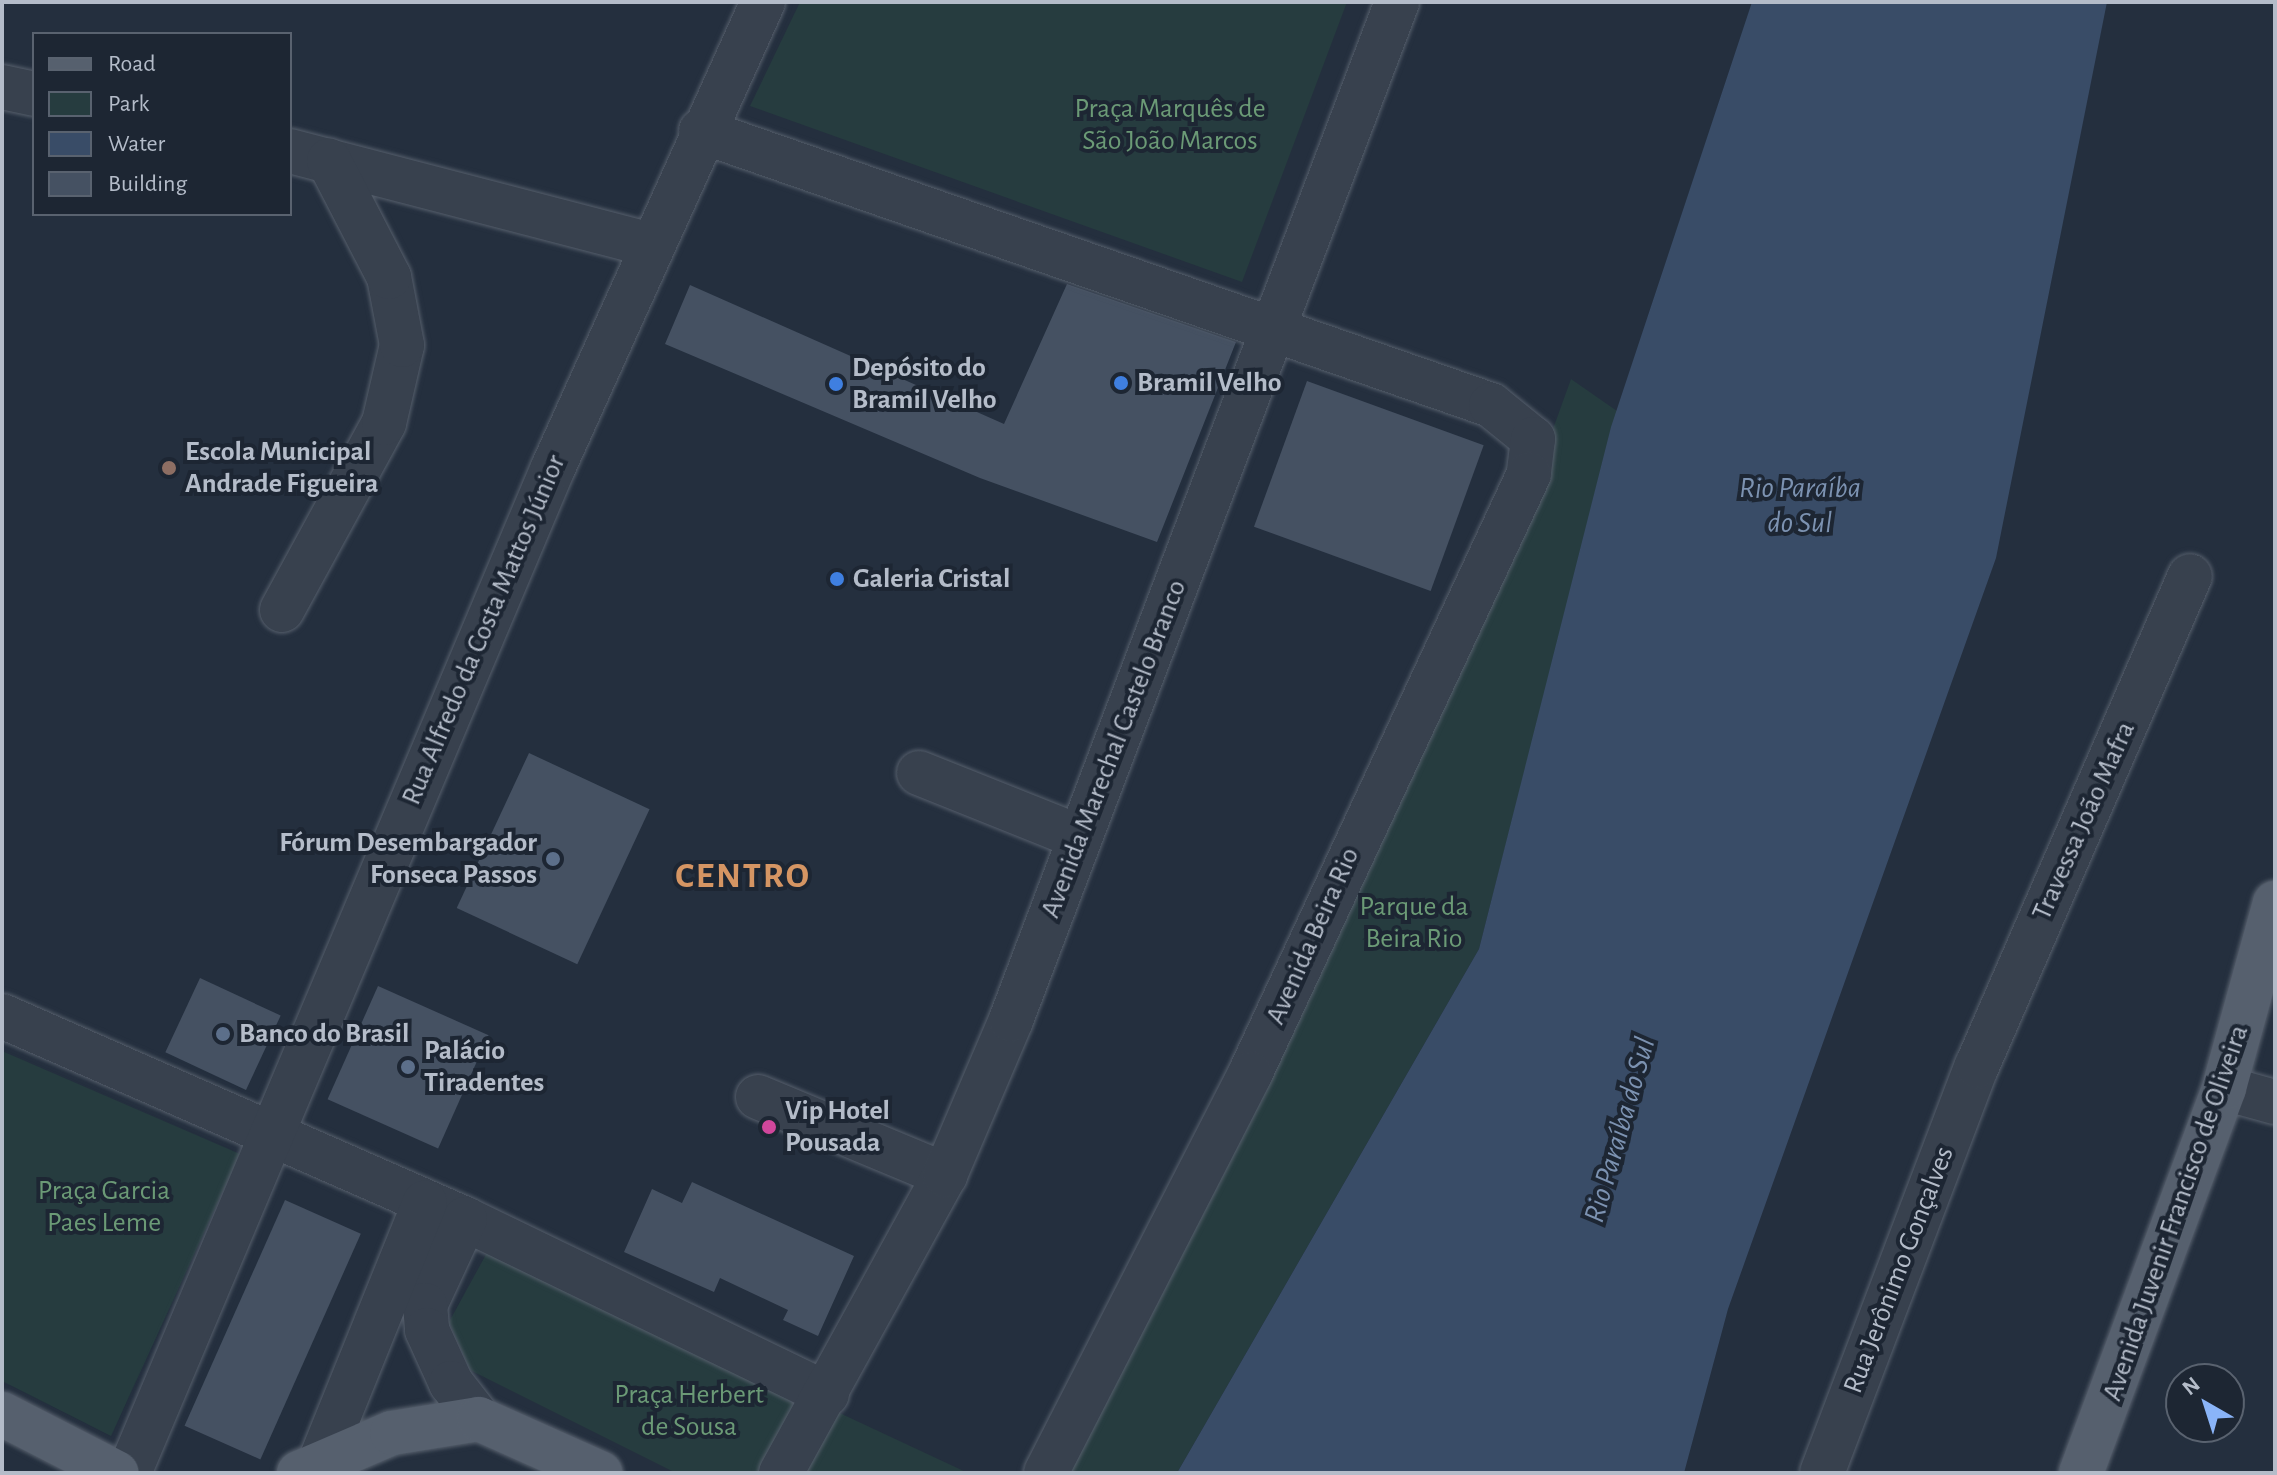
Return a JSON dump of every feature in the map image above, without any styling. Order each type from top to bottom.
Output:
[{"type":"main road","name":"Avenida Juvenir Francisco de Oliveira","points":[[2081,1473],[2224,1088],[2275,903]]},
{"type":"main road","points":[[2,1414],[117,1473]]},
{"type":"main road","points":[[315,1469],[427,1427],[479,1419],[600,1473]]},
{"type":"main road","points":[[388,1473],[427,1427]]},
{"type":"street","points":[[763,2],[701,131],[1278,328]]},
{"type":"street","name":"Avenida Marechal Castelo Branco","points":[[781,1473],[945,1175],[1278,328],[1397,2]]},
{"type":"street","points":[[2,87],[32,94]]},
{"type":"street","name":"Rua Alfredo da Costa Mattos Júnior","points":[[271,1130],[701,131]]},
{"type":"street","points":[[309,156],[650,245]]},
{"type":"street","points":[[282,610],[384,423],[402,345],[389,277],[309,156]]},
{"type":"street","name":"Avenida Beira Rio","points":[[1046,1473],[1250,1074],[1529,474],[1533,439],[1491,405],[1278,328]]},
{"type":"street","name":"Travessa João Mafra","points":[[1977,1066],[2190,576]]},
{"type":"street","points":[[919,773],[1079,837]]},
{"type":"street","points":[[2,1016],[271,1130],[465,1219],[827,1394]]},
{"type":"street","name":"Rua Jerônimo Gonçalves","points":[[1822,1473],[1977,1066]]},
{"type":"street","points":[[2224,1088],[2275,1102]]},
{"type":"street","points":[[758,1097],[945,1175]]},
{"type":"street","points":[[129,1473],[271,1130]]},
{"type":"street","points":[[315,1469],[425,1202]]},
{"type":"street","points":[[465,1219],[425,1305],[427,1330],[451,1383],[479,1419]]},
{"type":"green space","name":"Praça Marquês de São João Marcos","points":[[800,2],[1347,2],[1242,282],[750,106]]},
{"type":"green space","name":"Parque da Beira Rio","points":[[1571,379],[1617,411],[1479,949],[1177,1473],[1060,1473],[1545,451]]},
{"type":"green space","name":"Praça Garcia Paes Leme","points":[[2,1051],[240,1154],[111,1436],[2,1381]]},
{"type":"green space","name":"Praça Herbert de Sousa","points":[[489,1249],[968,1473],[676,1473],[470,1370],[449,1322]]},
{"type":"water","name":"Rio Paraíba do Sul","points":[[1752,2],[2107,2],[1996,558],[1728,1309],[1684,1473],[1177,1473],[1479,949],[1611,427]]},
{"type":"building","name":"Bramil Velho","points":[[1067,284],[1236,342],[1157,542],[980,478],[665,344],[690,285],[1004,424]]},
{"type":"building","points":[[1307,381],[1484,445],[1431,591],[1254,527]]},
{"type":"building","name":"Fórum Desembargador Fonseca Passos","points":[[529,753],[650,809],[577,964],[457,908]]},
{"type":"building","name":"Banco do Brasil","points":[[200,978],[281,1016],[246,1090],[165,1052]]},
{"type":"building","name":"Palácio Tiradentes","points":[[378,986],[489,1035],[438,1148],[328,1099]]},
{"type":"building","points":[[692,1182],[854,1256],[818,1336],[783,1320],[788,1310],[720,1278],[714,1292],[624,1252],[652,1189],[682,1203]]},
{"type":"building","points":[[285,1200],[361,1234],[260,1459],[185,1426]]},
{"type":"place","name":"Bramil Velho","points":[[1121,383]]},
{"type":"place","name":"Depósito do Bramil Velho","points":[[836,384]]},
{"type":"place","name":"Escola Municipal Andrade Figueira","points":[[169,468]]},
{"type":"place","name":"Galeria Cristal","points":[[837,579]]},
{"type":"place","name":"Fórum Desembargador Fonseca Passos","points":[[553,859]]},
{"type":"place","name":"Banco do Brasil","points":[[223,1034]]},
{"type":"place","name":"Palácio Tiradentes","points":[[408,1067]]},
{"type":"place","name":"Vip Hotel Pousada","points":[[769,1127]]},
{"type":"district","name":"CENTRO","points":[[743,877]]}]
